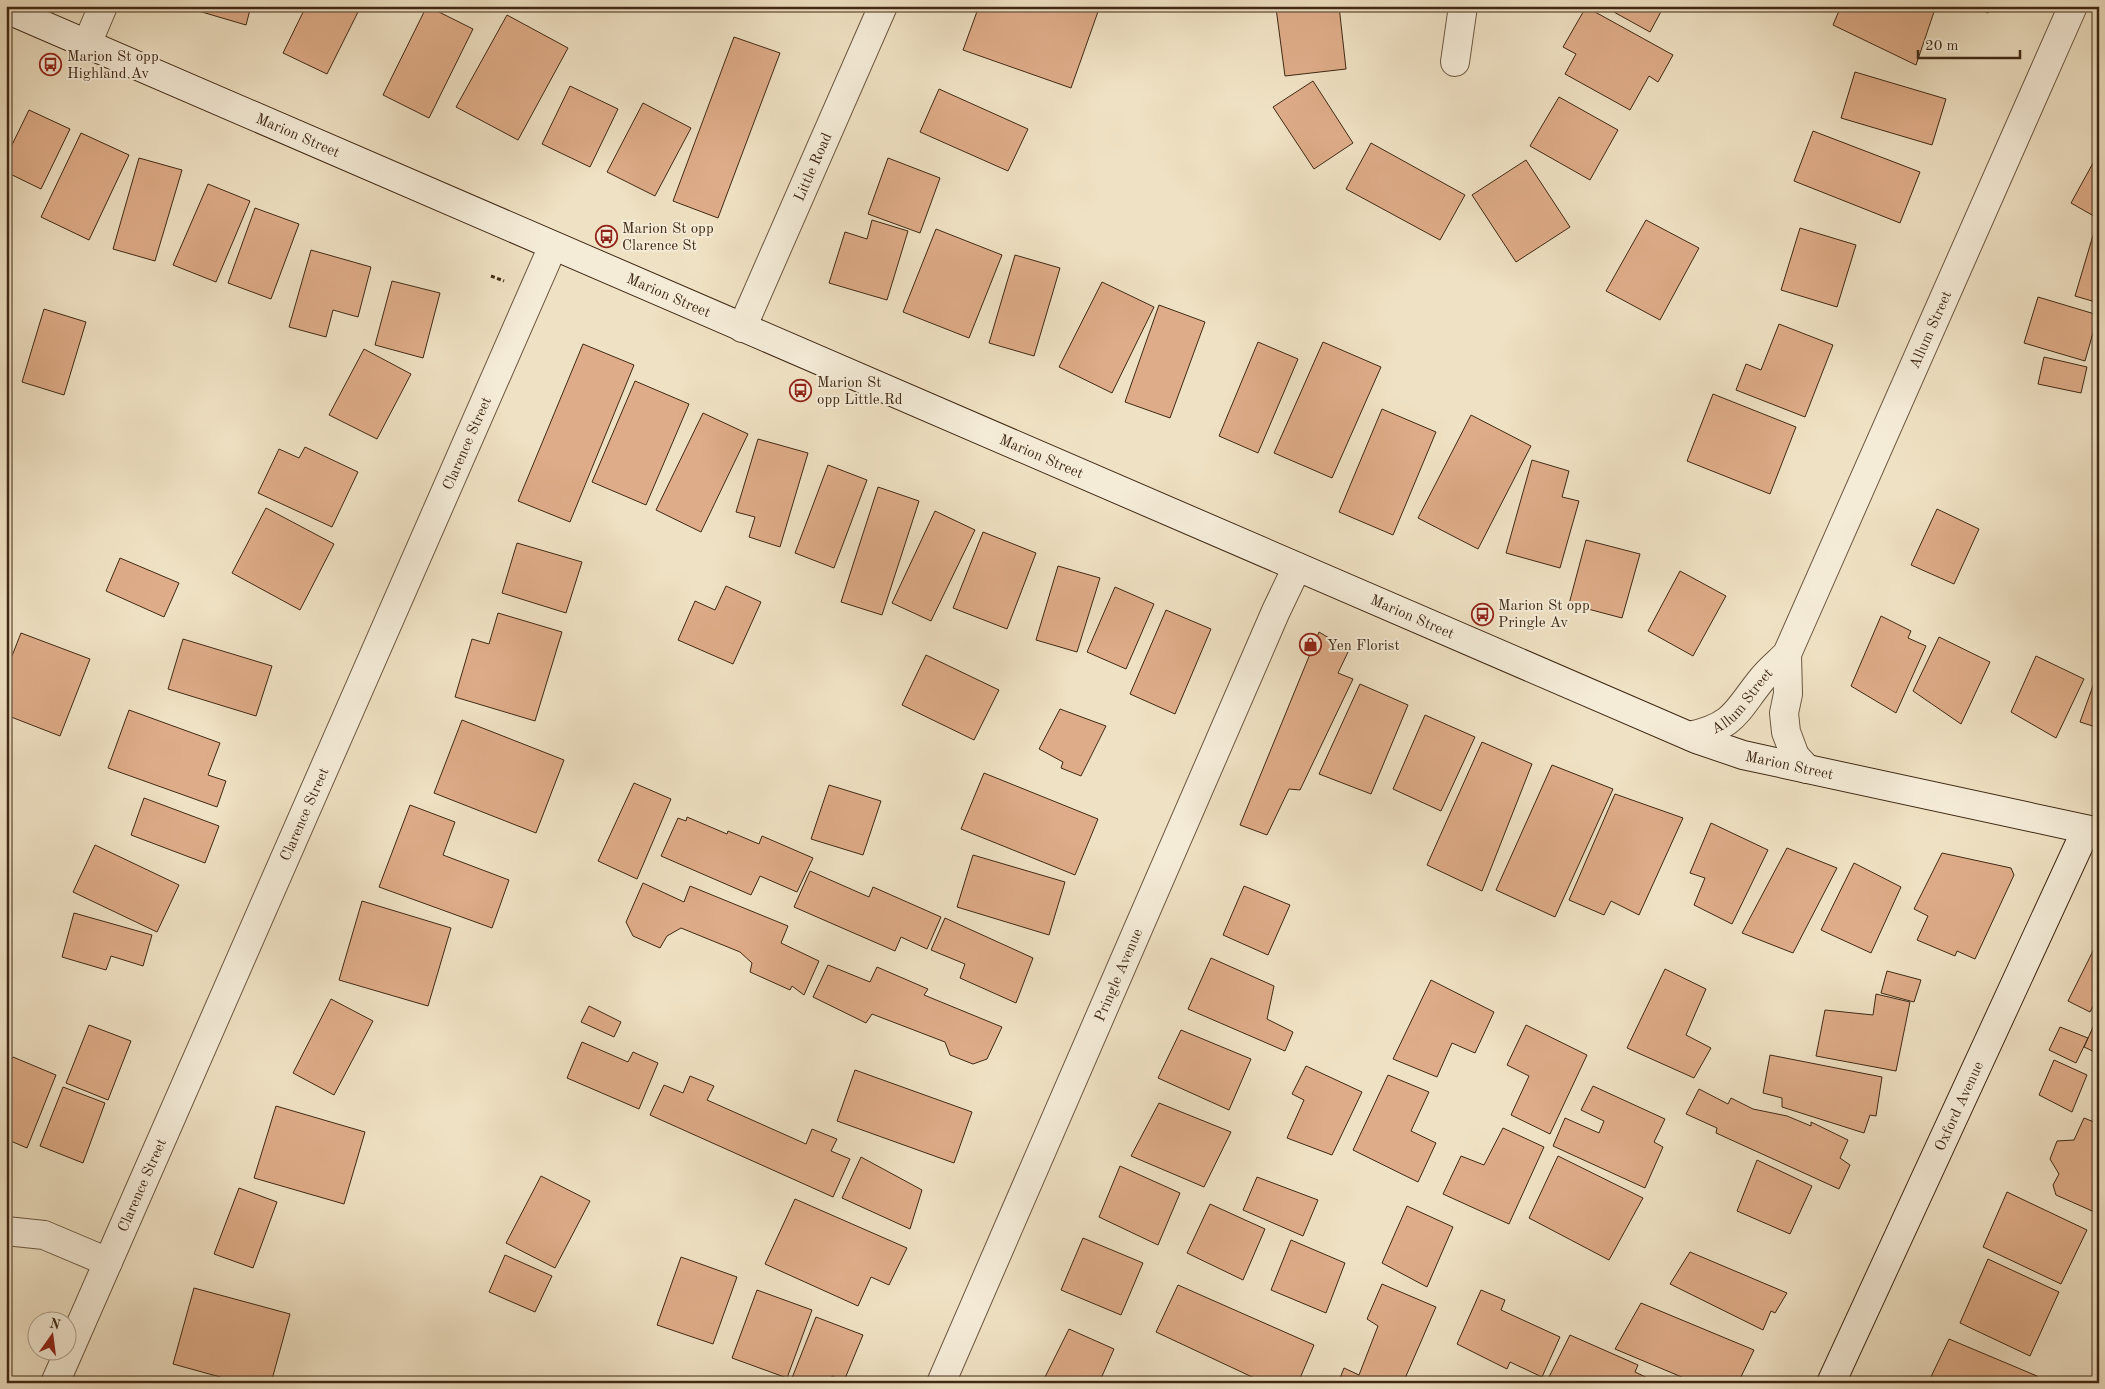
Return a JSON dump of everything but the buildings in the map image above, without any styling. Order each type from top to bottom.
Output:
[{"type":"street","points":[[87,44],[103,6]]},
{"type":"street","name":"Little Road","points":[[742,328],[883,6]]},
{"type":"street","points":[[1455,62],[1463,6]]},
{"type":"street","name":"Allum Street","points":[[1690,736],[1711,732],[1733,718],[1762,678],[1788,654],[2073,6]]},
{"type":"street","name":"Marion Street","points":[[6,9],[1690,736],[1743,755],[2092,831]]},
{"type":"street","name":"Clarence Street","points":[[55,1383],[554,246]]},
{"type":"street","name":"Pringle Avenue","points":[[941,1383],[1297,566]]},
{"type":"street","name":"Allum Street","points":[[1788,654],[1788,694],[1784,713],[1786,732],[1795,756],[1807,770]]},
{"type":"street","name":"Oxford Avenue","points":[[1831,1383],[2092,831]]},
{"type":"street","points":[[6,1231],[44,1235],[108,1262]]},
{"type":"path","points":[[491,276],[507,282]]},
{"type":"place","name":"Marion St opp Highland Av","points":[[51,65]]},
{"type":"place","name":"Marion St opp Clarence St","points":[[606,237]]},
{"type":"place","name":"Marion St opp Little Rd","points":[[801,391]]},
{"type":"place","name":"Marion St opp Pringle Av","points":[[1482,614]]},
{"type":"place","name":"Yen Florist","points":[[1311,645]]}]
